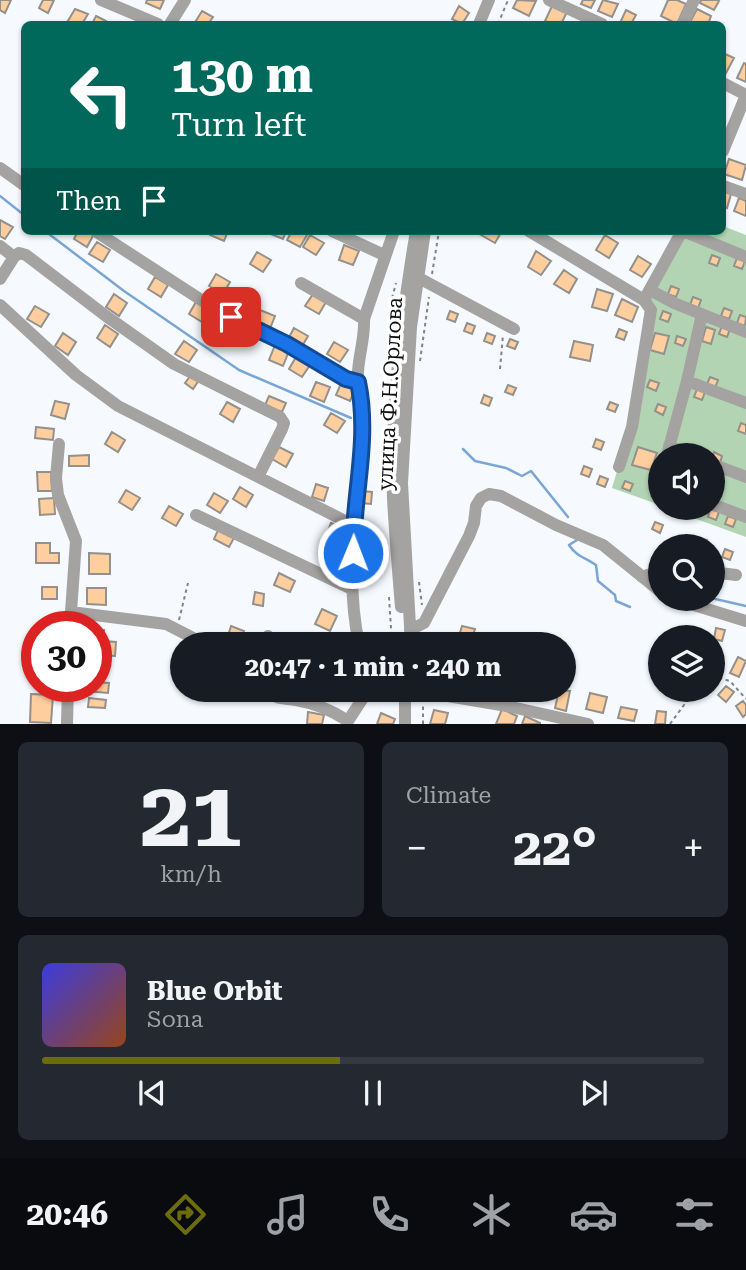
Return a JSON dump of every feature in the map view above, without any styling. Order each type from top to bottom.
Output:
[{"type":"street","points":[[101,0],[151,21]]},
{"type":"street","points":[[172,21],[185,0]]},
{"type":"street","points":[[480,21],[489,0]]},
{"type":"street","points":[[489,21],[498,0]]},
{"type":"street","points":[[549,0],[595,21]]},
{"type":"street","points":[[684,21],[694,0]]},
{"type":"street","points":[[726,85],[746,95],[726,143]]},
{"type":"street","points":[[0,168],[21,183]]},
{"type":"street","points":[[726,187],[746,194]]},
{"type":"street","points":[[101,235],[209,305],[287,344],[346,379],[358,382]]},
{"type":"street","points":[[341,235],[384,255]]},
{"type":"street","points":[[357,632],[352,589],[353,525],[364,421],[358,382],[364,319],[392,235]]},
{"type":"street","name":"улица Ф.Н.Орлова","points":[[402,632],[393,498],[394,454],[402,328],[415,235]]},
{"type":"street","name":"улица Ф.Н.Орлова","points":[[410,630],[402,483],[406,391],[417,277],[424,235]]},
{"type":"street","points":[[536,235],[647,295],[746,332]]},
{"type":"street","points":[[619,467],[632,427],[651,310],[647,295],[681,235]]},
{"type":"street","points":[[693,235],[746,257]]},
{"type":"street","points":[[0,246],[13,257]]},
{"type":"street","points":[[0,279],[13,257],[19,253],[26,255],[139,341],[174,364],[280,416],[284,423],[282,429],[258,477]]},
{"type":"street","points":[[417,277],[509,326]]},
{"type":"street","points":[[302,283],[364,319]]},
{"type":"street","points":[[0,305],[76,375],[118,406],[353,525]]},
{"type":"street","points":[[670,443],[702,314]]},
{"type":"street","points":[[687,381],[746,403]]},
{"type":"street","points":[[59,444],[56,478],[58,495],[76,541],[71,611]]},
{"type":"street","points":[[725,469],[746,477]]},
{"type":"street","points":[[410,630],[424,623],[469,536],[476,506],[481,498],[489,494],[501,496],[556,525],[603,545],[648,582]]},
{"type":"street","points":[[725,509],[746,517]]},
{"type":"street","points":[[196,515],[352,589]]},
{"type":"street","points":[[725,574],[736,575]]},
{"type":"street","points":[[642,577],[648,575]]},
{"type":"street","points":[[713,611],[746,621]]},
{"type":"street","points":[[112,616],[166,624],[184,632]]},
{"type":"street","points":[[67,724],[68,702]]},
{"type":"street","points":[[302,702],[317,706],[347,722],[362,702]]},
{"type":"street","points":[[405,702],[405,724]]},
{"type":"street","points":[[412,724],[415,702]]},
{"type":"street","points":[[484,702],[589,724]]},
{"type":"path","points":[[500,21],[508,0]]},
{"type":"path","points":[[419,370],[438,235]]},
{"type":"path","points":[[500,369],[509,326]]},
{"type":"path","points":[[418,573],[424,632]]},
{"type":"path","points":[[177,628],[188,583]]},
{"type":"path","points":[[725,680],[730,681],[746,699]]},
{"type":"path","points":[[418,702],[423,724]]},
{"type":"path","points":[[670,724],[686,702]]},
{"type":"green space","points":[[726,227],[746,235],[746,537],[699,520],[725,520],[725,443],[648,443],[648,501],[612,488],[630,427],[646,299],[683,235],[726,235]]},
{"type":"building","points":[[0,0],[11,0],[5,13],[0,10]]},
{"type":"building","points":[[43,0],[54,0],[48,13],[39,8]]},
{"type":"building","points":[[147,0],[164,0],[160,9],[146,3]]},
{"type":"building","points":[[517,0],[536,1],[529,16],[513,8]]},
{"type":"building","points":[[583,0],[595,0],[591,8],[581,4]]},
{"type":"building","points":[[603,0],[618,4],[612,17],[598,11]]},
{"type":"building","points":[[668,0],[686,4],[678,21],[661,16]]},
{"type":"building","points":[[701,0],[719,1],[714,10],[700,3]]},
{"type":"building","points":[[459,6],[469,13],[464,21],[452,19]]},
{"type":"building","points":[[552,6],[567,12],[562,21],[545,21]]},
{"type":"building","points":[[75,9],[88,14],[84,21],[68,21]]},
{"type":"building","points":[[697,9],[711,16],[709,21],[691,21]]},
{"type":"building","points":[[626,10],[636,15],[633,21],[621,21]]},
{"type":"building","points":[[202,11],[213,17],[210,21],[196,21]]},
{"type":"building","points":[[96,16],[106,21],[94,21]]},
{"type":"building","points":[[726,54],[734,58],[726,73]]},
{"type":"building","points":[[744,63],[746,64],[746,82],[737,78]]},
{"type":"building","points":[[729,159],[746,165],[742,180],[726,175]]},
{"type":"building","points":[[726,192],[731,194],[726,208]]},
{"type":"building","points":[[739,198],[746,201],[746,216],[734,211]]},
{"type":"building","points":[[0,220],[13,227],[5,239],[0,236]]},
{"type":"building","points":[[76,235],[93,235],[87,247],[74,239]]},
{"type":"building","points":[[210,235],[226,235],[224,241]]},
{"type":"building","points":[[290,235],[307,235],[300,247],[287,240]]},
{"type":"building","points":[[310,235],[324,243],[316,255],[303,247]]},
{"type":"building","points":[[481,235],[500,235],[495,243]]},
{"type":"building","points":[[605,235],[618,243],[609,258],[596,250]]},
{"type":"building","points":[[97,242],[110,250],[103,262],[89,254]]},
{"type":"building","points":[[344,245],[359,251],[353,265],[339,260]]},
{"type":"building","points":[[536,251],[551,261],[541,275],[528,267]]},
{"type":"building","points":[[257,252],[271,260],[263,272],[250,264]]},
{"type":"building","points":[[712,255],[720,258],[717,266],[709,263]]},
{"type":"building","points":[[638,256],[651,264],[642,277],[630,270]]},
{"type":"building","points":[[737,258],[745,261],[742,269],[734,266]]},
{"type":"building","points":[[564,270],[577,279],[569,293],[554,284]]},
{"type":"building","points":[[216,274],[230,282],[223,294],[209,286]]},
{"type":"building","points":[[155,277],[168,285],[161,297],[148,289]]},
{"type":"building","points":[[671,286],[679,289],[676,297],[668,294]]},
{"type":"building","points":[[597,289],[613,294],[607,311],[592,307]]},
{"type":"building","points":[[114,294],[127,303],[119,316],[106,307]]},
{"type":"building","points":[[313,294],[326,302],[319,314],[305,306]]},
{"type":"building","points":[[693,297],[701,300],[698,308],[690,305]]},
{"type":"building","points":[[622,299],[638,307],[632,322],[615,315]]},
{"type":"building","points":[[196,302],[209,310],[202,322],[189,314]]},
{"type":"building","points":[[35,306],[49,314],[41,327],[27,319]]},
{"type":"building","points":[[724,308],[732,311],[729,319],[721,316]]},
{"type":"building","points":[[260,310],[275,316],[269,331],[255,325]]},
{"type":"building","points":[[450,311],[458,314],[455,322],[447,319]]},
{"type":"building","points":[[663,311],[671,314],[668,322],[660,319]]},
{"type":"building","points":[[740,315],[746,317],[745,326],[737,323]]},
{"type":"building","points":[[467,323],[475,326],[472,334],[464,331]]},
{"type":"building","points":[[105,325],[118,334],[110,347],[97,338]]},
{"type":"building","points":[[238,325],[252,333],[244,345],[231,337]]},
{"type":"building","points":[[722,326],[730,329],[727,337],[719,334]]},
{"type":"building","points":[[706,327],[715,330],[711,344],[702,341]]},
{"type":"building","points":[[294,328],[308,336],[301,348],[287,341]]},
{"type":"building","points":[[619,329],[627,332],[624,340],[616,337]]},
{"type":"building","points":[[63,333],[76,342],[68,355],[55,346]]},
{"type":"building","points":[[487,333],[495,336],[492,344],[484,341]]},
{"type":"building","points":[[655,333],[669,336],[664,354],[650,350]]},
{"type":"building","points":[[677,336],[686,339],[683,346],[675,343]]},
{"type":"building","points":[[510,339],[518,342],[515,349],[507,346]]},
{"type":"building","points":[[184,341],[197,350],[189,362],[175,354]]},
{"type":"building","points":[[574,341],[593,345],[590,361],[570,357]]},
{"type":"building","points":[[334,342],[348,350],[340,362],[327,354]]},
{"type":"building","points":[[275,345],[289,351],[283,366],[269,360]]},
{"type":"building","points":[[296,357],[310,365],[302,377],[289,369]]},
{"type":"building","points":[[191,375],[199,380],[193,389],[185,383]]},
{"type":"building","points":[[710,377],[718,380],[715,388],[707,384]]},
{"type":"building","points":[[650,380],[659,383],[656,391],[647,387]]},
{"type":"building","points":[[342,381],[356,386],[350,401],[336,395]]},
{"type":"building","points":[[316,382],[330,387],[324,402],[310,396]]},
{"type":"building","points":[[508,385],[516,388],[513,395],[505,392]]},
{"type":"building","points":[[697,389],[705,392],[702,400],[694,397]]},
{"type":"building","points":[[484,395],[492,398],[489,406],[481,403]]},
{"type":"building","points":[[269,396],[286,403],[282,412],[265,405]]},
{"type":"building","points":[[55,401],[69,404],[65,419],[51,415]]},
{"type":"building","points":[[227,402],[240,409],[233,422],[220,414]]},
{"type":"building","points":[[610,402],[618,405],[615,412],[607,409]]},
{"type":"building","points":[[658,404],[666,407],[663,415],[655,411]]},
{"type":"building","points":[[331,413],[345,421],[337,433],[324,425]]},
{"type":"building","points":[[741,423],[746,425],[746,434],[738,431]]},
{"type":"building","points":[[36,427],[54,429],[53,440],[35,438]]},
{"type":"building","points":[[112,432],[125,440],[118,452],[105,444]]},
{"type":"building","points":[[596,439],[604,442],[601,450],[593,447]]},
{"type":"building","points":[[279,447],[293,454],[286,467],[272,459]]},
{"type":"building","points":[[638,447],[648,450],[648,469],[632,465]]},
{"type":"building","points":[[89,455],[89,466],[69,466],[69,456]]},
{"type":"building","points":[[584,466],[592,469],[589,477],[581,474]]},
{"type":"building","points":[[37,472],[51,472],[52,491],[38,491]]},
{"type":"building","points":[[600,476],[608,479],[605,487],[597,484]]},
{"type":"building","points":[[625,481],[633,484],[630,491],[622,488]]},
{"type":"building","points":[[316,484],[328,488],[324,501],[312,497]]},
{"type":"building","points":[[240,487],[253,495],[246,507],[233,499]]},
{"type":"building","points":[[126,490],[140,498],[132,510],[119,502]]},
{"type":"building","points":[[362,491],[372,492],[371,504],[361,503]]},
{"type":"building","points":[[214,493],[228,501],[220,513],[207,505]]},
{"type":"building","points":[[54,498],[55,514],[40,515],[39,499]]},
{"type":"building","points":[[169,506],[183,514],[176,526],[162,518]]},
{"type":"building","points":[[728,516],[736,519],[733,527],[725,524]]},
{"type":"building","points":[[655,522],[663,525],[660,533],[652,529]]},
{"type":"building","points":[[331,523],[347,529],[344,537],[328,531]]},
{"type":"building","points":[[218,530],[234,538],[229,547],[214,539]]},
{"type":"building","points":[[36,543],[50,543],[50,553],[59,553],[59,563],[36,563]]},
{"type":"building","points":[[725,549],[733,552],[730,560],[725,558]]},
{"type":"building","points":[[89,553],[110,554],[110,574],[89,574]]},
{"type":"building","points":[[333,554],[346,559],[341,569],[329,564]]},
{"type":"building","points":[[279,573],[295,581],[290,592],[274,585]]},
{"type":"building","points":[[42,587],[57,587],[57,599],[42,599]]},
{"type":"building","points":[[87,588],[106,588],[106,605],[87,604]]},
{"type":"building","points":[[255,592],[264,594],[263,606],[253,604]]},
{"type":"building","points":[[322,609],[337,616],[330,631],[315,624]]},
{"type":"building","points":[[231,626],[244,631],[244,632],[229,632]]},
{"type":"building","points":[[462,626],[475,629],[474,632],[460,632]]},
{"type":"building","points":[[112,642],[116,642],[115,656],[112,656]]},
{"type":"building","points":[[738,657],[746,661],[739,677],[730,673]]},
{"type":"building","points":[[725,687],[734,692],[726,702],[725,701]]},
{"type":"building","points":[[590,693],[607,697],[603,713],[586,709]]},
{"type":"building","points":[[743,701],[746,714],[743,717],[736,706]]},
{"type":"building","points":[[31,702],[52,702],[51,723],[30,722]]},
{"type":"building","points":[[89,702],[106,702],[105,708],[88,707]]},
{"type":"building","points":[[556,702],[568,702],[566,711],[555,708]]},
{"type":"building","points":[[621,707],[637,710],[634,721],[618,718]]},
{"type":"building","points":[[502,709],[517,716],[514,724],[496,724]]},
{"type":"building","points":[[434,710],[448,713],[445,724],[430,724]]},
{"type":"building","points":[[657,711],[666,712],[665,724],[655,724]]},
{"type":"building","points":[[308,712],[324,715],[322,724],[307,724]]},
{"type":"building","points":[[381,713],[395,719],[393,724],[377,724]]},
{"type":"building","points":[[525,716],[540,723],[540,724],[522,724]]},
{"type":"waterway","points":[[0,196],[21,213]]},
{"type":"waterway","points":[[50,235],[124,291],[239,370],[351,418]]},
{"type":"waterway","points":[[463,449],[475,461],[506,468],[522,476],[531,471],[568,517]]},
{"type":"waterway","points":[[577,540],[569,545],[572,549],[596,565],[598,581],[615,595],[616,601],[630,607]]},
{"type":"waterway","points":[[725,601],[746,606]]},
{"type":"route","points":[[231,317],[287,344],[346,379],[358,382],[364,421],[353,525],[353,553]]}]
